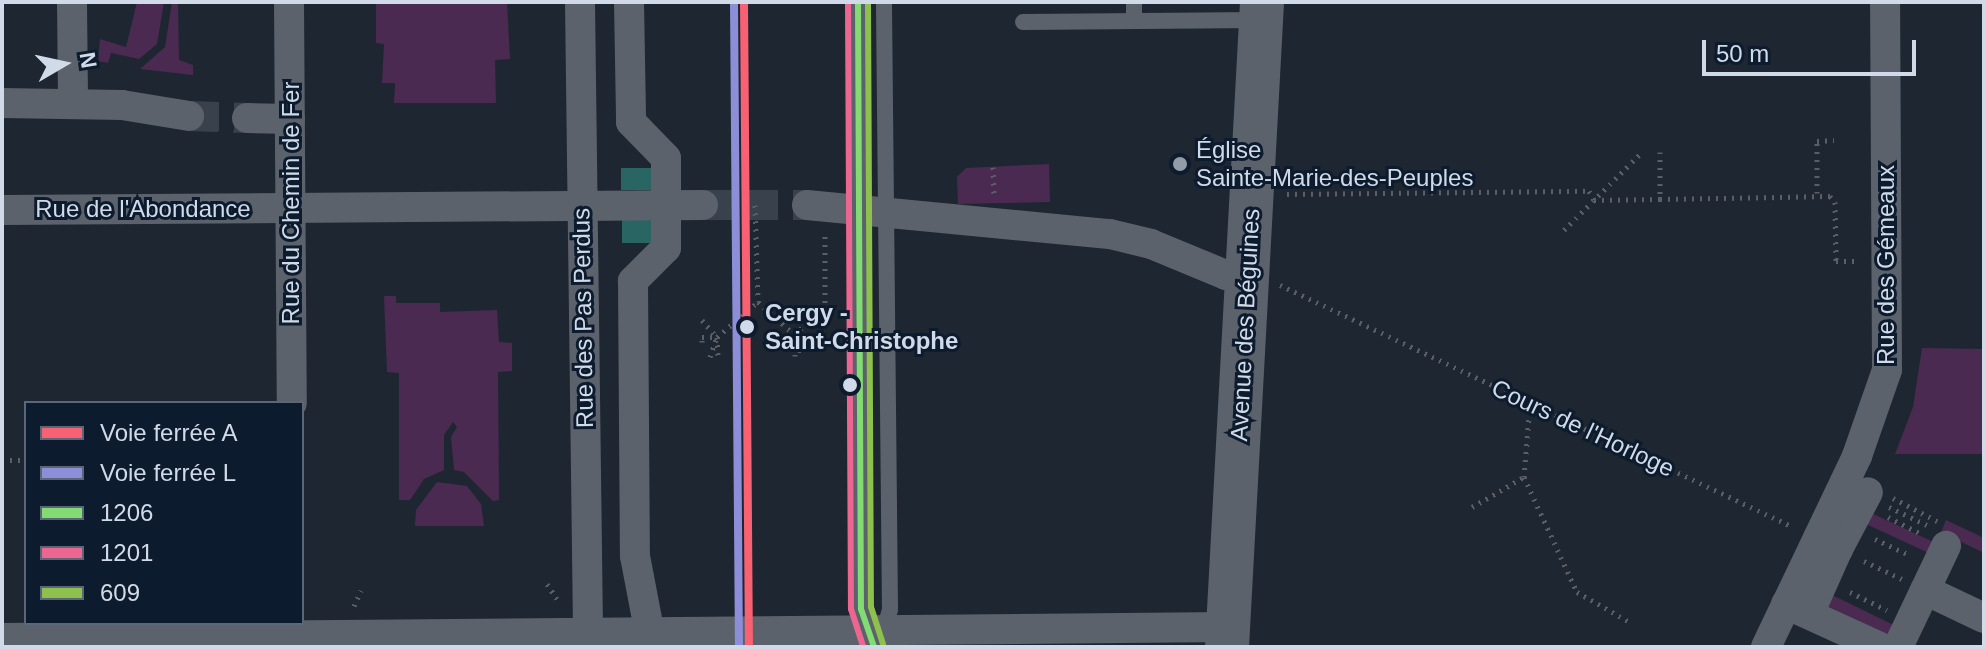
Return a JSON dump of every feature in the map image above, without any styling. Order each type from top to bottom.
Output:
[{"type":"street","points":[[72,2],[73,103]]},
{"type":"street","name":"Rue du Chemin de Fer","points":[[289,2],[292,401]]},
{"type":"street","name":"Rue des Pas Perdus","points":[[580,2],[588,633]]},
{"type":"street","points":[[629,2],[631,122],[666,158],[666,248],[633,281],[635,556],[647,619]]},
{"type":"street","name":"Rue des Gémeaux","points":[[1766,647],[1797,609],[1841,543],[1857,456],[1889,356],[1885,2]]},
{"type":"street","name":"Avenue des Béguines","points":[[1228,637],[1262,11]]},
{"type":"street","points":[[2,103],[73,103],[189,116]]},
{"type":"street","points":[[247,118],[290,119]]},
{"type":"street","name":"Rue de l'Abondance","points":[[2,210],[581,209],[703,205]]},
{"type":"street","points":[[816,206],[1110,234],[1151,244],[1249,277]]},
{"type":"street","points":[[1841,543],[1878,494]]},
{"type":"street","points":[[1898,647],[1928,571],[1984,618]]},
{"type":"street","points":[[1797,609],[1880,647]]},
{"type":"street","points":[[2,638],[685,632],[830,632],[876,639],[1228,637]]},
{"type":"lane","points":[[858,2],[873,213],[890,609],[876,639]]},
{"type":"lane","points":[[876,639],[861,609],[873,213],[884,2]]},
{"type":"lane","points":[[1134,2],[1134,21]]},
{"type":"lane","points":[[1023,22],[1134,21],[1262,11]]},
{"type":"path","points":[[1817,193],[1817,141],[1834,140]]},
{"type":"path","points":[[1564,230],[1642,152]]},
{"type":"path","points":[[1660,152],[1660,199]]},
{"type":"path","points":[[1281,194],[1589,191],[1594,200]]},
{"type":"path","points":[[1594,200],[1817,193],[1835,202],[1836,261],[1868,261]]},
{"type":"path","points":[[755,205],[758,302],[795,335],[799,356]]},
{"type":"path","points":[[816,206],[825,310],[822,334],[816,333]]},
{"type":"path","name":"Cours de l'Horloge","points":[[1249,277],[1841,543]]},
{"type":"path","points":[[710,357],[717,337],[758,302]]},
{"type":"path","points":[[795,335],[810,319]]},
{"type":"path","points":[[702,320],[717,337],[718,357]]},
{"type":"path","points":[[795,335],[811,335],[812,346]]},
{"type":"path","points":[[702,342],[702,337],[717,337]]},
{"type":"path","points":[[1530,404],[1524,477],[1577,592],[1628,621]]},
{"type":"path","points":[[2,460],[24,460]]},
{"type":"path","points":[[1472,507],[1524,477]]},
{"type":"path","points":[[1878,494],[1940,522],[1936,530],[1883,504],[1879,512],[1928,571]]},
{"type":"path","points":[[1841,543],[1928,571]]},
{"type":"path","points":[[1841,543],[1928,571]]},
{"type":"path","points":[[1835,585],[1900,616]]},
{"type":"shaded area","points":[[137,2],[164,2],[157,44],[139,59],[111,53],[108,63],[98,61],[100,39],[126,47]]},
{"type":"shaded area","points":[[172,2],[178,2],[179,60],[193,65],[193,75],[140,69],[165,47]]},
{"type":"shaded area","points":[[376,2],[507,2],[510,59],[495,60],[496,103],[394,103],[395,83],[382,83],[384,44],[376,43]]},
{"type":"shaded area","points":[[1049,164],[1050,202],[958,204],[957,177],[966,168]]},
{"type":"shaded area","points":[[621,168],[656,168],[656,190],[621,190]]},
{"type":"shaded area","points":[[622,220],[657,220],[657,243],[622,243]]},
{"type":"shaded area","points":[[384,296],[396,296],[396,303],[440,303],[440,312],[497,310],[499,342],[512,343],[512,371],[498,372],[499,500],[493,501],[464,472],[454,470],[451,437],[457,427],[453,422],[444,435],[444,470],[424,479],[410,500],[399,500],[399,373],[387,372]]},
{"type":"shaded area","points":[[1922,348],[1984,349],[1984,454],[1895,454],[1913,407]]},
{"type":"shaded area","points":[[437,482],[467,486],[481,504],[484,526],[415,526],[416,510]]},
{"type":"shaded area","points":[[1869,512],[1935,543],[1930,554],[1864,523]]},
{"type":"shaded area","points":[[1946,520],[1984,538],[1984,553],[1941,532]]},
{"type":"shaded area","points":[[1830,594],[1895,626],[1889,636],[1825,605]]},
{"type":"tunnel","points":[[189,116],[247,118]]},
{"type":"tunnel","points":[[703,205],[807,205]]},
{"type":"rail line","name":"L","points":[[734,2],[739,647]]},
{"type":"rail line","name":"A","points":[[744,2],[749,647]]},
{"type":"transit line","name":"1201","points":[[848,2],[851,609],[863,647]]},
{"type":"transit line","name":"1206","points":[[858,2],[861,609],[874,647]]},
{"type":"transit line","name":"609","points":[[868,2],[871,607],[883,644]]},
{"type":"place","name":"Église Sainte-Marie-des-Peuples","points":[[1180,164]]},
{"type":"place","name":"Cergy - Saint-Christophe","points":[[747,327]]}]
